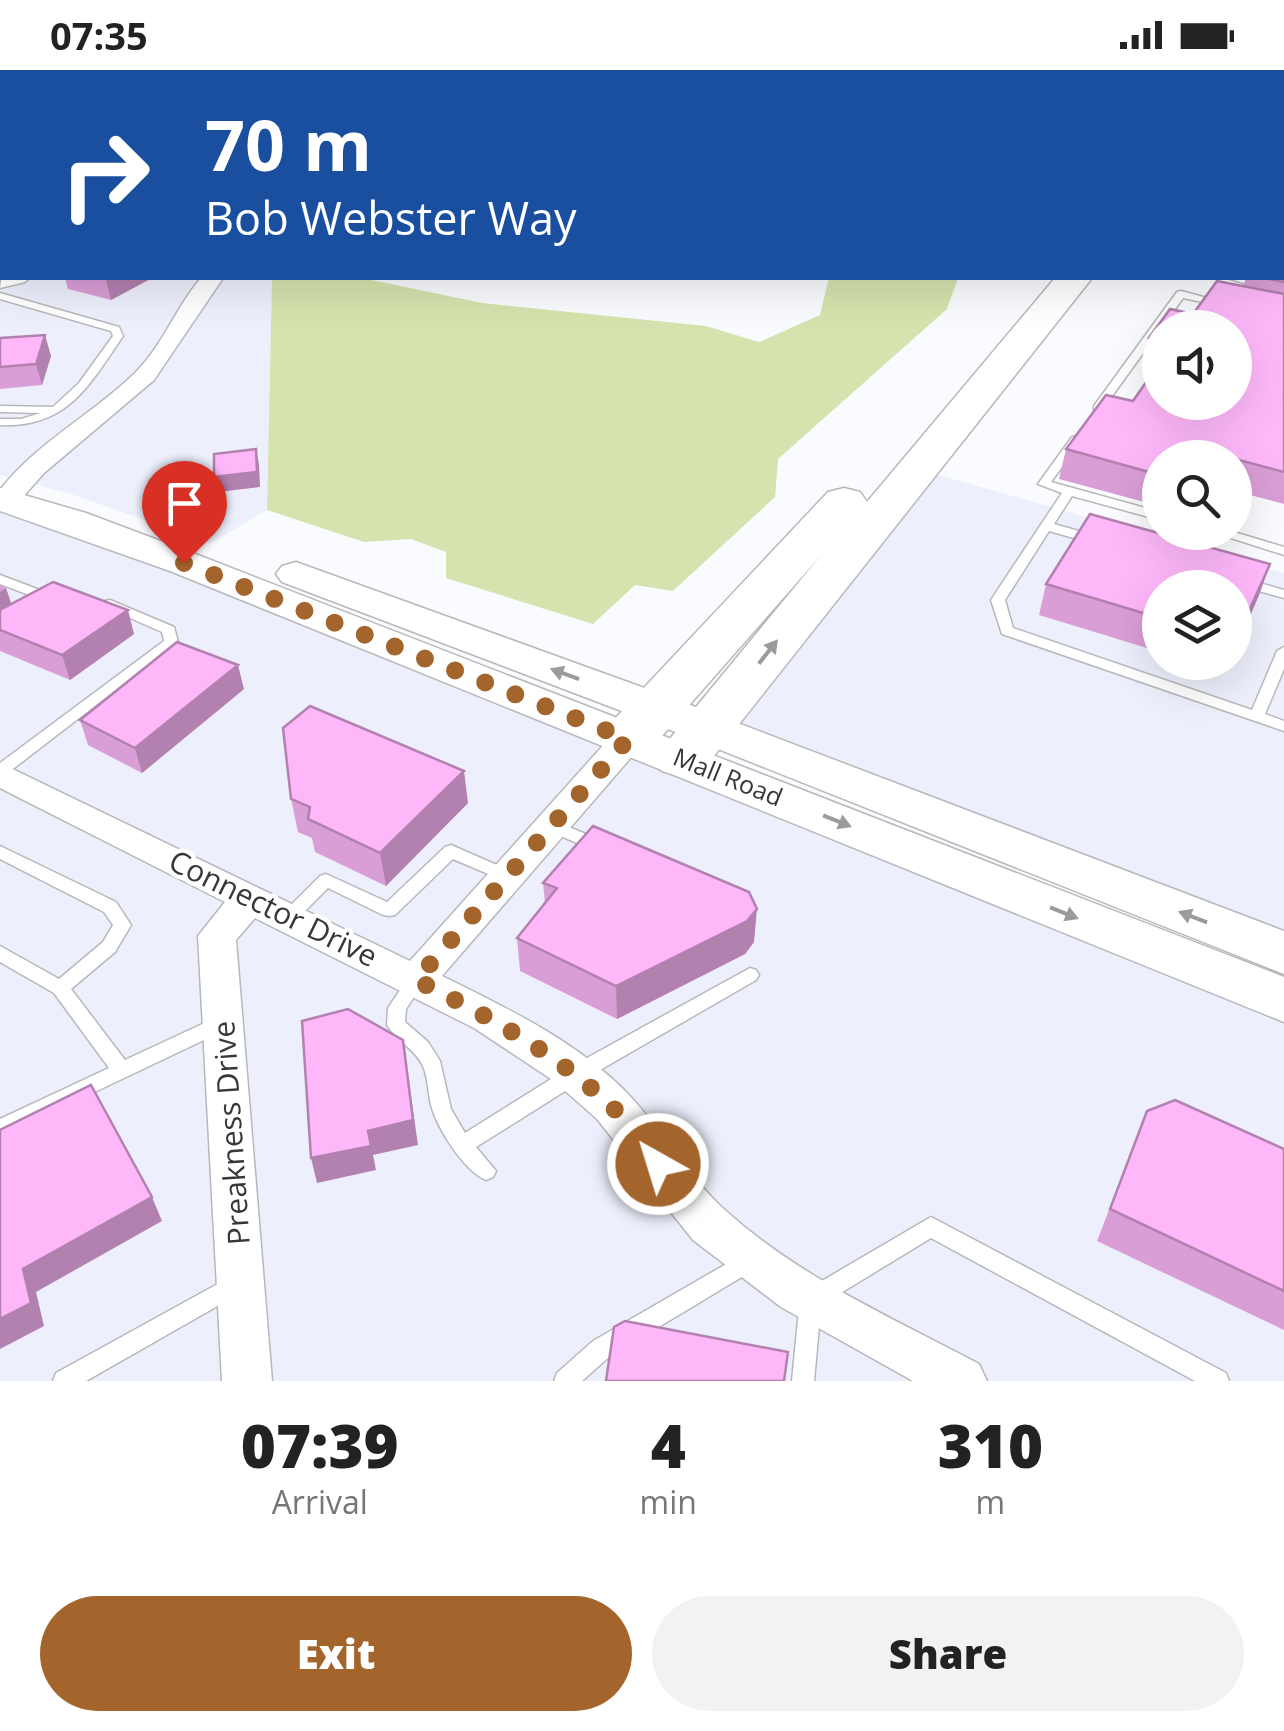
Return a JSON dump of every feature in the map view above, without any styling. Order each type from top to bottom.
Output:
[{"type":"highway","points":[[642,724],[969,366],[1006,320],[1029,280]]},
{"type":"highway","points":[[695,743],[1072,280]]},
{"type":"main road","name":"Mall Road","points":[[11,491],[201,570],[1284,953]]},
{"type":"main road","name":"Mall Road","points":[[695,743],[1284,1000]]},
{"type":"street","points":[[11,491],[149,372],[190,304],[210,280]]},
{"type":"street","points":[[416,980],[642,724]]},
{"type":"street","name":"Connector Drive","points":[[0,773],[488,1017],[610,1104],[706,1222],[750,1260],[811,1299],[962,1381]]},
{"type":"street","name":"Preakness Drive","points":[[247,1381],[243,1280],[216,936],[250,899]]},
{"type":"lane","points":[[1239,280],[1284,292]]},
{"type":"lane","points":[[1142,511],[1044,484],[1180,294],[1232,306]]},
{"type":"lane","points":[[0,296],[115,329],[118,336],[84,384],[56,410],[24,425],[0,422]]},
{"type":"lane","points":[[0,409],[56,410]]},
{"type":"lane","points":[[1069,491],[998,600],[1008,632],[1284,726]]},
{"type":"lane","points":[[1046,526],[1119,547]]},
{"type":"lane","points":[[1252,542],[1284,552]]},
{"type":"lane","points":[[0,579],[36,602]]},
{"type":"lane","points":[[1252,585],[1284,594]]},
{"type":"lane","points":[[0,773],[171,642],[169,630],[96,599]]},
{"type":"lane","points":[[1257,716],[1284,652]]},
{"type":"lane","points":[[552,826],[600,847]]},
{"type":"lane","points":[[289,916],[326,880],[389,910],[451,851],[507,876]]},
{"type":"lane","points":[[0,852],[110,907],[122,925],[109,947],[60,988]]},
{"type":"lane","points":[[0,953],[60,988],[122,1070]]},
{"type":"lane","points":[[462,1146],[574,1075],[750,975]]},
{"type":"lane","points":[[416,980],[398,1008],[396,1024],[421,1047],[433,1067],[442,1110],[462,1146],[486,1170]]},
{"type":"lane","points":[[0,1128],[223,1023]]},
{"type":"lane","points":[[804,1381],[811,1299],[931,1226],[1218,1381]]},
{"type":"lane","points":[[565,1381],[601,1348],[750,1260]]},
{"type":"lane","points":[[64,1381],[243,1280]]},
{"type":"shaded area","points":[[0,280],[272,280],[267,510],[211,543],[71,494],[0,475]]},
{"type":"shaded area","points":[[917,469],[1142,533],[1142,550],[1203,550],[1284,573],[1284,953],[707,728]]},
{"type":"shaded area","points":[[0,499],[1284,1000],[1284,1381],[0,1381]]},
{"type":"green space","points":[[272,280],[372,280],[482,303],[706,326],[759,342],[820,315],[829,280],[957,280],[947,309],[778,459],[775,497],[673,591],[635,585],[593,624],[446,578],[446,552],[411,539],[364,542],[267,510]]},
{"type":"building","points":[[1217,281],[1284,294],[1284,472],[1252,464],[1252,440],[1142,440],[1142,470],[1066,449],[1106,395],[1133,401],[1142,388],[1142,420],[1252,420],[1252,310],[1196,310]]},
{"type":"building","points":[[45,335],[36,364],[0,367],[0,338]]},
{"type":"building","points":[[256,449],[257,472],[214,477],[214,454]]},
{"type":"building","points":[[1090,514],[1142,528],[1142,550],[1220,550],[1270,564],[1252,604],[1252,570],[1142,570],[1142,613],[1046,584]]},
{"type":"building","points":[[53,582],[128,610],[62,655],[0,630],[0,610]]},
{"type":"building","points":[[177,642],[238,665],[135,748],[80,720]]},
{"type":"building","points":[[310,706],[464,771],[380,853],[308,819],[310,807],[291,799],[283,728]]},
{"type":"building","points":[[593,826],[749,892],[757,909],[747,921],[616,986],[517,938],[557,888],[543,883]]},
{"type":"building","points":[[348,1009],[403,1040],[413,1120],[368,1131],[371,1146],[311,1158],[302,1021]]},
{"type":"building","points":[[91,1085],[152,1197],[23,1269],[31,1303],[0,1319],[0,1130]]},
{"type":"building","points":[[1175,1100],[1284,1149],[1284,1291],[1110,1209],[1147,1111]]},
{"type":"building","points":[[625,1321],[788,1352],[784,1381],[606,1381],[614,1327]]},
{"type":"route","points":[[184,563],[628,739],[416,980],[488,1017],[553,1059],[610,1104],[658,1164]]}]
